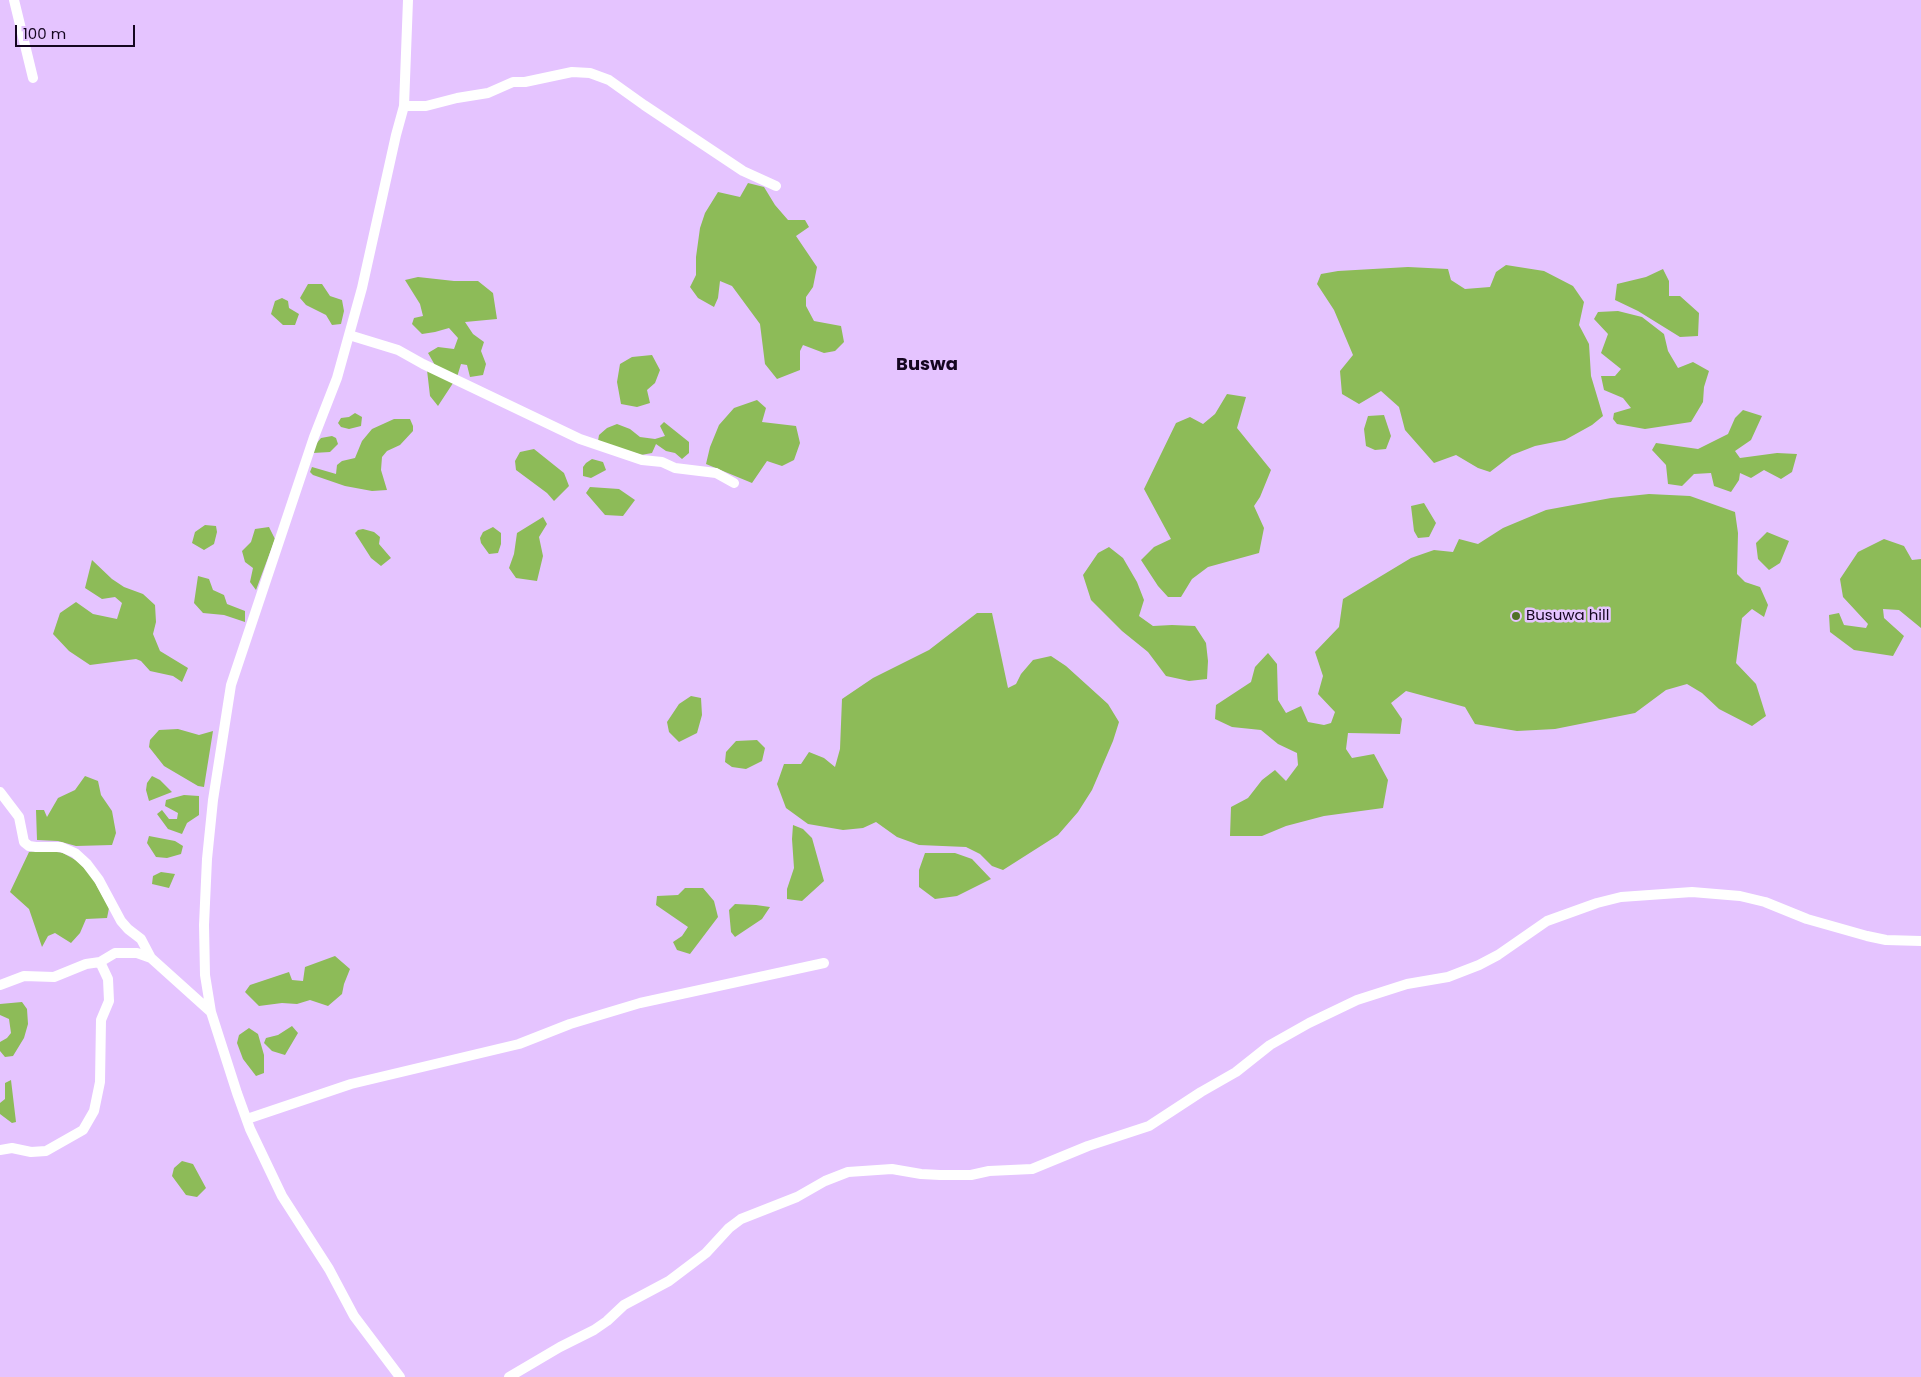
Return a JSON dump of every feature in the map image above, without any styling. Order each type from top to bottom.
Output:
[{"type":"street","points":[[14,0],[33,78]]},
{"type":"street","points":[[400,1377],[354,1316],[329,1269],[282,1196],[247,1119],[211,1012],[205,966],[204,925],[207,859],[216,772],[231,685],[314,437],[337,378],[374,239],[404,106],[408,0]]},
{"type":"street","points":[[404,106],[426,106],[488,93],[513,82],[525,82],[572,72],[590,73],[610,80],[743,171],[776,186]]},
{"type":"street","points":[[349,335],[398,350],[423,364],[580,439],[642,460],[662,462],[675,468],[716,473],[734,482]]},
{"type":"street","points":[[0,792],[19,817],[24,842],[29,846],[36,847],[62,847],[75,854],[87,864],[99,880],[121,921],[141,939],[151,958],[211,1012]]},
{"type":"street","points":[[509,1377],[560,1347],[594,1330],[624,1305],[669,1281],[706,1253],[729,1228],[741,1219],[797,1198],[825,1181],[848,1172],[892,1169],[940,1175],[1032,1169],[1088,1146],[1149,1126],[1236,1072],[1270,1045],[1309,1022],[1357,1000],[1407,984],[1448,977],[1504,951],[1546,921],[1597,902],[1621,897],[1692,892],[1740,896],[1765,902],[1807,919],[1867,936],[1886,940],[1921,941]]},
{"type":"street","points":[[0,985],[24,976],[54,977],[86,964],[100,962],[115,953],[137,953],[151,958]]},
{"type":"street","points":[[0,1150],[12,1148],[31,1152],[46,1151],[82,1130],[91,1117],[100,1082],[102,1020],[109,1001],[108,979],[100,962]]},
{"type":"street","points":[[247,1119],[351,1084],[519,1044],[570,1024],[640,1003],[824,963]]},
{"type":"green space","points":[[748,183],[764,187],[775,205],[788,220],[805,220],[809,227],[796,236],[817,267],[813,287],[806,297],[806,306],[814,321],[841,326],[844,342],[835,351],[824,353],[803,345],[800,351],[800,370],[777,379],[765,364],[760,324],[732,286],[720,281],[718,298],[714,307],[698,298],[690,287],[696,275],[696,257],[700,228],[705,213],[718,192],[740,197]]},
{"type":"green space","points":[[1506,265],[1544,271],[1573,286],[1584,302],[1579,325],[1589,344],[1591,376],[1603,416],[1592,425],[1565,440],[1535,446],[1512,455],[1490,472],[1478,468],[1456,455],[1434,463],[1405,430],[1399,407],[1381,391],[1359,404],[1342,394],[1340,371],[1353,355],[1334,310],[1317,284],[1321,274],[1338,271],[1408,267],[1448,269],[1451,280],[1465,289],[1490,287],[1496,272]]},
{"type":"green space","points":[[1663,269],[1669,281],[1669,296],[1680,296],[1699,313],[1698,336],[1680,337],[1638,311],[1615,300],[1617,284],[1646,277]]},
{"type":"green space","points":[[418,277],[454,281],[478,281],[493,293],[497,319],[465,322],[473,334],[484,342],[481,351],[486,364],[483,375],[470,377],[467,365],[461,364],[457,377],[438,406],[430,396],[427,370],[436,367],[428,353],[438,347],[454,349],[458,338],[449,328],[422,334],[412,324],[414,318],[423,316],[420,304],[405,280]]},
{"type":"green space","points":[[308,284],[322,284],[330,296],[342,300],[344,311],[341,324],[332,325],[326,315],[306,305],[300,298]]},
{"type":"green space","points":[[282,298],[288,301],[289,308],[299,314],[295,325],[283,325],[271,314],[275,301]]},
{"type":"green space","points":[[1618,311],[1642,317],[1664,334],[1668,351],[1678,368],[1693,362],[1709,371],[1704,387],[1703,402],[1691,422],[1645,429],[1617,424],[1613,419],[1614,413],[1631,408],[1623,398],[1604,390],[1601,376],[1615,376],[1621,369],[1601,353],[1608,334],[1594,319],[1598,312]]},
{"type":"green space","points":[[652,355],[660,370],[655,383],[647,390],[650,403],[637,407],[621,404],[617,382],[620,364],[632,357]]},
{"type":"green space","points":[[1227,394],[1246,397],[1237,428],[1271,470],[1260,497],[1254,506],[1264,528],[1259,553],[1208,567],[1192,579],[1181,597],[1168,597],[1158,586],[1141,560],[1154,547],[1171,539],[1144,489],[1176,423],[1190,417],[1203,424],[1215,414]]},
{"type":"green space","points":[[757,400],[766,408],[762,422],[796,426],[800,443],[794,460],[782,466],[767,461],[752,483],[706,464],[710,447],[719,425],[734,408]]},
{"type":"green space","points":[[1743,410],[1762,416],[1751,440],[1735,451],[1740,458],[1777,453],[1797,454],[1792,472],[1781,479],[1764,470],[1751,478],[1740,473],[1739,480],[1731,492],[1714,486],[1711,473],[1694,474],[1682,486],[1668,484],[1666,465],[1652,450],[1656,443],[1698,449],[1728,434],[1735,418]]},
{"type":"green space","points":[[355,413],[362,417],[361,426],[349,429],[341,427],[338,423],[341,418],[349,417]]},
{"type":"green space","points":[[1384,415],[1391,436],[1386,449],[1375,450],[1366,446],[1364,429],[1368,416]]},
{"type":"green space","points":[[394,419],[410,419],[413,431],[400,445],[387,451],[382,457],[381,470],[387,490],[372,491],[345,486],[313,475],[310,472],[312,467],[336,474],[337,465],[342,461],[355,458],[362,441],[372,429]]},
{"type":"green space","points":[[664,422],[689,442],[689,453],[682,459],[675,453],[666,451],[656,444],[652,453],[641,455],[598,441],[599,435],[607,428],[617,424],[630,429],[640,437],[655,439],[665,436],[660,426]]},
{"type":"green space","points":[[332,436],[336,438],[338,444],[330,452],[313,453],[316,444],[321,438]]},
{"type":"green space","points":[[534,449],[564,473],[569,486],[554,501],[547,493],[516,470],[515,461],[520,452]]},
{"type":"green space","points":[[592,459],[603,462],[606,470],[591,478],[583,476],[583,467]]},
{"type":"green space","points":[[590,487],[619,489],[635,500],[623,516],[605,515],[586,493]]},
{"type":"green space","points":[[1649,494],[1690,496],[1735,512],[1738,533],[1737,574],[1745,582],[1760,587],[1768,605],[1764,617],[1752,609],[1742,618],[1736,663],[1756,684],[1766,716],[1752,726],[1719,709],[1702,693],[1687,684],[1666,690],[1635,713],[1555,729],[1517,731],[1475,724],[1465,707],[1406,691],[1391,703],[1402,719],[1400,734],[1348,733],[1346,749],[1352,758],[1374,754],[1388,780],[1383,808],[1324,816],[1286,826],[1262,836],[1230,836],[1231,807],[1248,798],[1262,780],[1275,770],[1286,781],[1298,765],[1297,753],[1278,744],[1261,730],[1232,727],[1215,719],[1216,705],[1251,682],[1255,667],[1268,653],[1277,664],[1278,700],[1286,713],[1301,706],[1308,722],[1324,725],[1331,723],[1335,712],[1318,694],[1323,676],[1315,652],[1339,627],[1343,599],[1411,558],[1434,550],[1453,552],[1459,539],[1478,544],[1503,528],[1546,510],[1611,498]]},
{"type":"green space","points":[[1424,503],[1436,523],[1429,537],[1418,538],[1414,531],[1411,506]]},
{"type":"green space","points":[[543,517],[547,524],[539,537],[543,556],[537,581],[516,578],[509,568],[514,554],[517,533]]},
{"type":"green space","points":[[205,525],[216,526],[217,532],[214,544],[204,550],[192,543],[195,532]]},
{"type":"green space","points":[[269,527],[275,539],[256,590],[250,582],[253,568],[245,562],[242,551],[251,542],[255,529]]},
{"type":"green space","points":[[493,527],[501,533],[501,544],[498,553],[489,554],[481,543],[480,538],[483,532]]},
{"type":"green space","points":[[363,529],[374,532],[380,537],[379,544],[391,558],[381,566],[371,558],[355,533]]},
{"type":"green space","points":[[1767,532],[1789,541],[1780,563],[1769,570],[1758,559],[1756,543]]},
{"type":"green space","points":[[1884,539],[1904,546],[1912,560],[1921,559],[1921,628],[1899,610],[1883,609],[1884,618],[1904,636],[1893,656],[1854,650],[1830,632],[1829,615],[1839,613],[1844,625],[1866,628],[1868,624],[1843,597],[1840,579],[1858,552]]},
{"type":"green space","points":[[1109,547],[1123,558],[1137,582],[1144,600],[1139,616],[1153,626],[1195,626],[1206,643],[1207,679],[1189,681],[1166,676],[1148,652],[1122,631],[1091,600],[1083,575],[1098,553]]},
{"type":"green space","points":[[92,560],[112,579],[124,587],[143,594],[155,605],[156,622],[153,634],[160,651],[188,668],[182,682],[173,676],[150,671],[141,661],[136,659],[90,665],[69,651],[53,634],[60,613],[76,602],[93,614],[117,619],[122,603],[115,597],[102,599],[85,588]]},
{"type":"green space","points":[[198,576],[209,579],[213,590],[224,595],[227,604],[245,611],[245,622],[224,615],[203,613],[194,603]]},
{"type":"green space","points":[[977,613],[992,613],[1008,688],[1016,684],[1021,674],[1033,660],[1051,656],[1066,666],[1108,704],[1119,722],[1092,790],[1078,812],[1058,835],[1003,870],[992,866],[980,854],[966,847],[919,845],[897,837],[876,822],[863,828],[843,830],[808,824],[786,808],[777,784],[784,764],[801,764],[809,752],[824,758],[835,767],[840,749],[842,699],[873,678],[929,650]]},
{"type":"green space","points":[[691,696],[701,698],[702,715],[697,733],[679,742],[669,732],[667,722],[679,704]]},
{"type":"green space","points":[[178,729],[199,735],[213,731],[204,787],[198,786],[164,766],[149,747],[150,740],[159,730]]},
{"type":"green space","points":[[757,740],[765,748],[762,761],[746,769],[732,767],[725,762],[726,752],[736,741]]},
{"type":"green space","points":[[85,776],[98,781],[101,795],[112,811],[116,833],[112,845],[76,846],[58,841],[37,840],[36,810],[44,810],[47,817],[58,798],[75,790]]},
{"type":"green space","points":[[152,776],[160,780],[172,792],[149,801],[146,790],[147,783]]},
{"type":"green space","points":[[184,795],[199,796],[199,815],[187,823],[182,834],[168,829],[157,814],[162,810],[169,819],[177,819],[178,813],[165,806],[166,800]]},
{"type":"green space","points":[[793,825],[803,829],[812,838],[824,881],[802,901],[787,899],[787,889],[794,868]]},
{"type":"green space","points":[[149,836],[175,841],[183,846],[181,854],[167,858],[156,857],[147,843]]},
{"type":"green space","points":[[44,850],[63,853],[79,862],[93,879],[109,908],[107,918],[86,919],[80,933],[71,943],[55,933],[48,936],[42,947],[29,909],[10,892],[29,852]]},
{"type":"green space","points":[[925,853],[955,853],[972,859],[991,879],[957,896],[935,899],[919,887],[919,870]]},
{"type":"green space","points":[[161,872],[175,874],[169,888],[152,884],[153,876]]},
{"type":"green space","points":[[685,888],[703,888],[714,901],[718,917],[690,954],[677,950],[673,942],[682,936],[688,927],[656,905],[657,896],[678,895]]},
{"type":"green space","points":[[735,904],[770,907],[762,919],[735,937],[731,932],[729,910]]},
{"type":"green space","points":[[335,956],[350,969],[342,994],[328,1006],[310,1000],[297,1004],[282,1003],[259,1006],[245,992],[250,985],[289,972],[292,980],[303,981],[305,967]]},
{"type":"green space","points":[[22,1002],[27,1009],[28,1024],[24,1038],[13,1056],[5,1057],[0,1051],[0,1042],[11,1033],[9,1019],[0,1015],[0,1004]]},
{"type":"green space","points":[[292,1026],[298,1033],[285,1055],[272,1051],[264,1043],[266,1038],[278,1035]]},
{"type":"green space","points":[[249,1028],[258,1034],[264,1055],[264,1073],[256,1076],[243,1059],[237,1043],[239,1035]]},
{"type":"green space","points":[[11,1080],[16,1122],[12,1123],[0,1114],[0,1103],[5,1099],[5,1083]]},
{"type":"green space","points":[[182,1161],[193,1164],[206,1188],[197,1197],[186,1195],[172,1176],[174,1168]]},
{"type":"place","name":"Busuwa hill","points":[[1516,616]]},
{"type":"district","name":"Buswa","points":[[927,365]]}]
